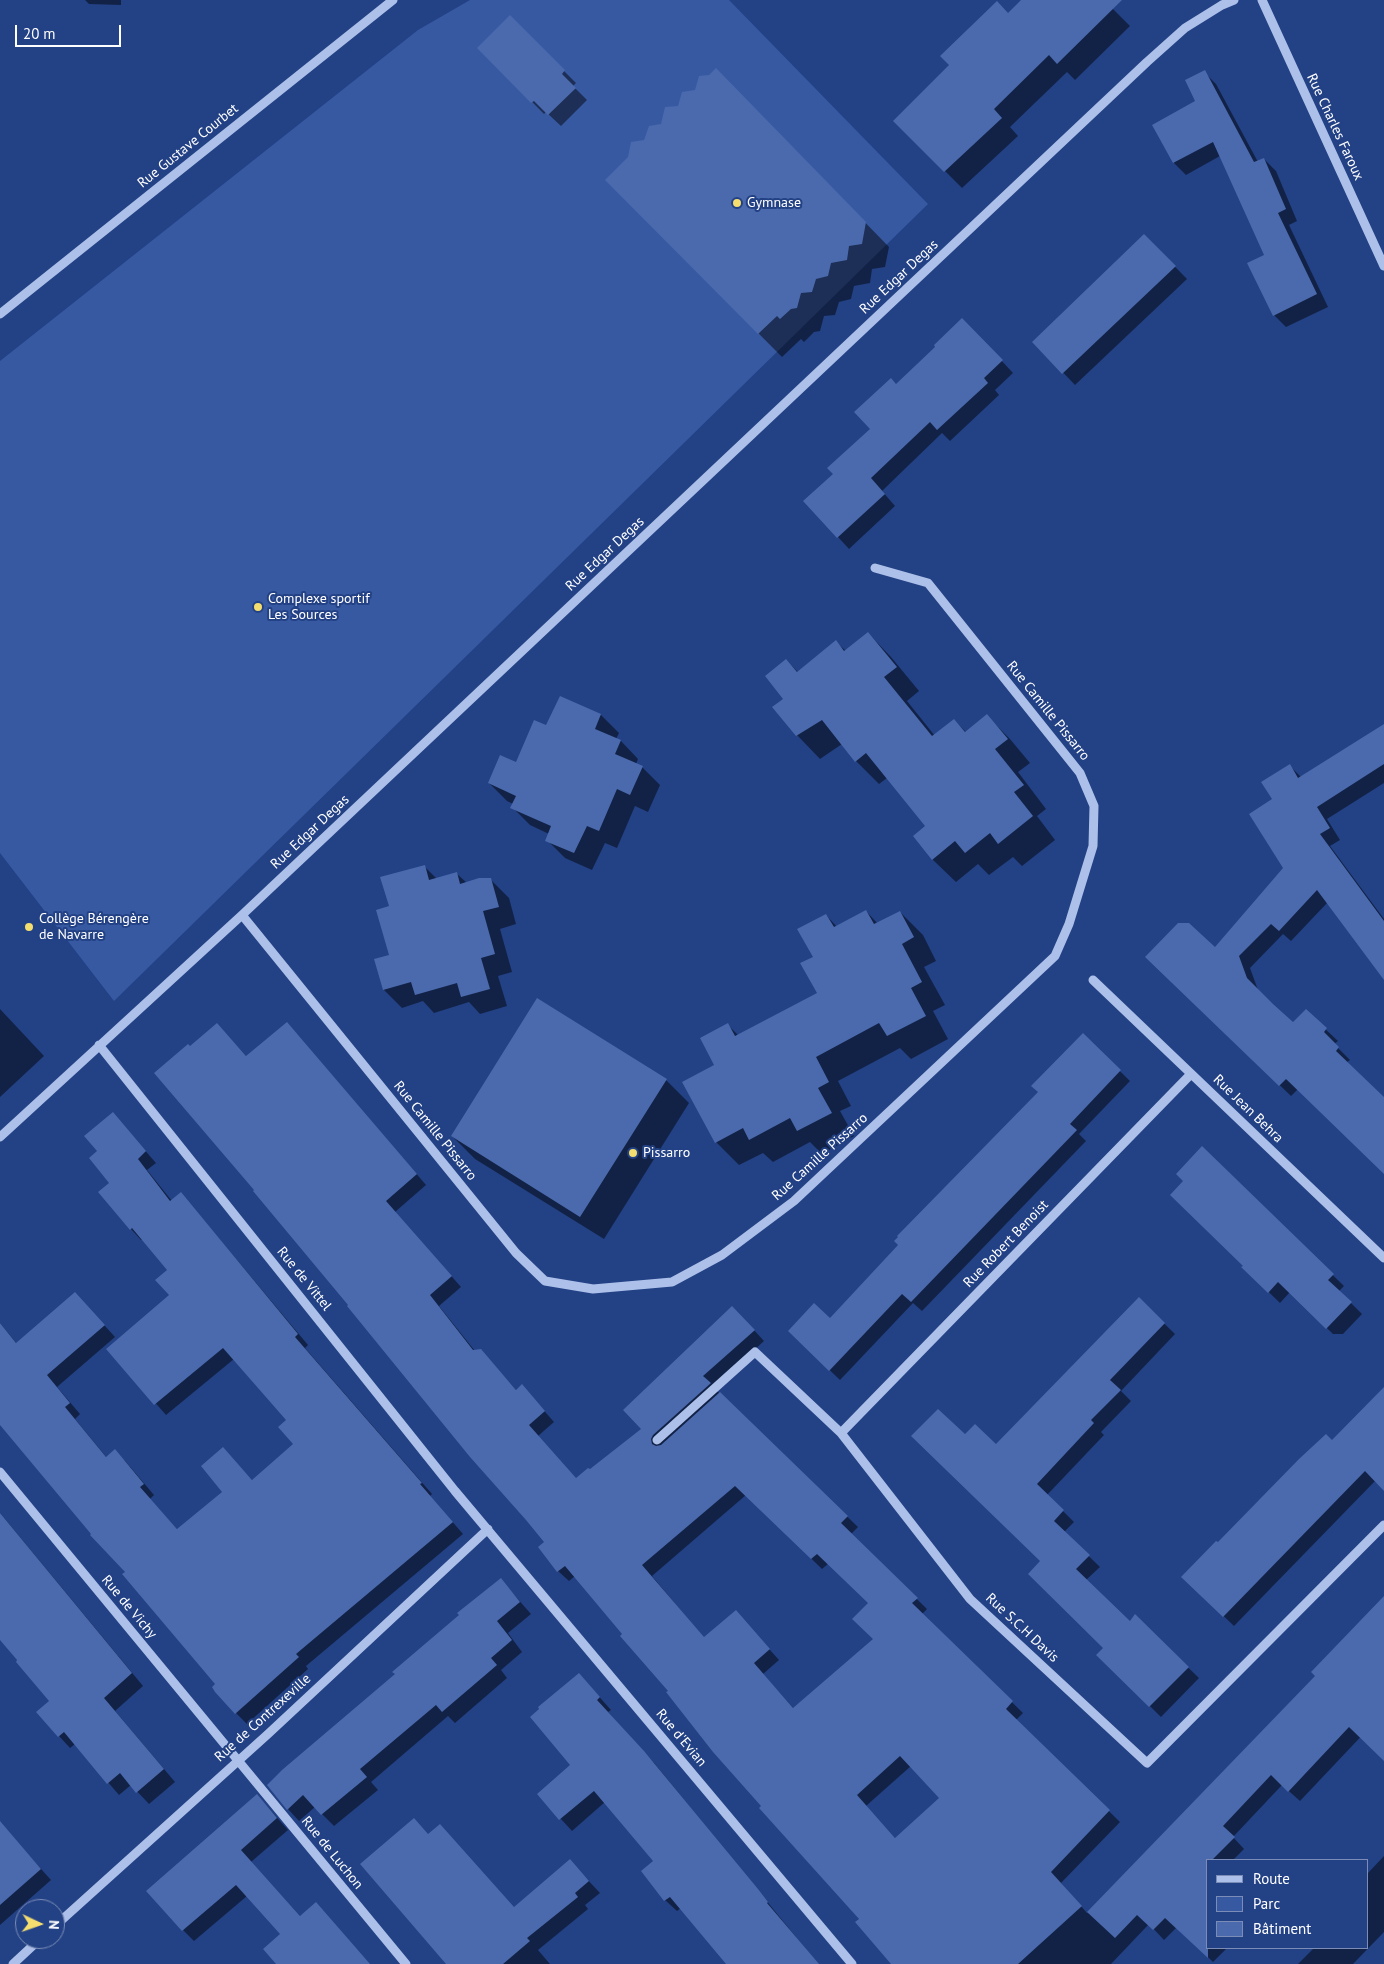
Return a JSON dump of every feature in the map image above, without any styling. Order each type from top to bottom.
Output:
[{"type":"street","name":"Rue Gustave Courbet","points":[[0,314],[393,0]]},
{"type":"street","name":"Rue Edgar Degas","points":[[0,1137],[242,914],[1147,62],[1185,28],[1222,5],[1234,0]]},
{"type":"street","name":"Rue Charles Faroux","points":[[1262,0],[1384,266]]},
{"type":"street","name":"Rue Camille Pissarro","points":[[242,914],[516,1253],[544,1281],[593,1289],[672,1282],[722,1255],[794,1201],[1055,956],[1069,924],[1093,846],[1094,806],[1080,773],[928,583],[875,568]]},
{"type":"street","name":"Rue Jean Behra","points":[[1093,980],[1384,1258]]},
{"type":"street","name":"Rue de Vittel","points":[[99,1045],[449,1483],[488,1529]]},
{"type":"street","name":"Rue Robert Benoist","points":[[841,1433],[1191,1074]]},
{"type":"street","name":"Rue S.C.H Davis","points":[[657,1440],[755,1352],[841,1433],[970,1599],[1147,1763],[1384,1526]]},
{"type":"street","name":"Rue de Vichy","points":[[0,1472],[237,1760]]},
{"type":"street","name":"Rue de Contrexeville","points":[[65,1917],[268,1734],[488,1529]]},
{"type":"street","name":"Rue d'Evian","points":[[488,1529],[852,1964]]},
{"type":"street","name":"Rue de Luchon","points":[[237,1760],[406,1964]]},
{"type":"street","points":[[13,1964],[29,1949]]},
{"type":"green space","name":"Complexe sportif Les Sources","points":[[470,0],[729,0],[928,204],[114,1001],[0,853],[0,361],[418,30]]},
{"type":"building","points":[[1021,0],[1122,0],[1057,64],[1049,55],[994,109],[1002,118],[944,172],[893,121],[949,65],[940,56],[997,1],[1008,13]]},
{"type":"building","points":[[510,15],[565,70],[562,74],[576,88],[548,115],[534,101],[531,103],[477,48]]},
{"type":"building","name":"Gymnase","points":[[716,68],[866,222],[862,244],[849,246],[847,260],[831,263],[828,276],[816,279],[812,292],[801,293],[797,308],[791,309],[780,319],[777,316],[758,334],[605,180],[628,157],[631,142],[644,140],[649,126],[661,124],[665,107],[678,106],[682,92],[695,90],[699,76],[709,75]]},
{"type":"building","points":[[1205,70],[1254,162],[1264,158],[1286,209],[1278,213],[1317,294],[1273,316],[1247,263],[1264,255],[1213,142],[1173,163],[1152,125],[1195,101],[1185,80]]},
{"type":"building","points":[[1144,234],[1176,266],[1062,374],[1032,342]]},
{"type":"building","points":[[962,318],[1003,360],[984,378],[988,383],[937,430],[930,422],[871,478],[885,494],[837,538],[803,501],[833,474],[827,468],[870,429],[854,412],[891,378],[896,384]]},
{"type":"building","points":[[868,632],[897,667],[884,677],[932,736],[954,719],[965,732],[987,714],[1008,739],[995,749],[1024,785],[1014,792],[1033,816],[998,844],[990,833],[965,853],[955,841],[932,860],[913,836],[925,826],[866,753],[855,762],[822,720],[796,736],[772,707],[783,699],[765,676],[786,659],[797,672],[836,640],[844,651]]},
{"type":"building","points":[[560,696],[601,714],[595,729],[621,740],[615,754],[643,766],[630,795],[617,789],[599,831],[587,826],[574,853],[545,841],[551,826],[510,808],[516,796],[488,783],[500,755],[516,762],[534,720],[546,725]]},
{"type":"building","points":[[1384,724],[1384,764],[1317,807],[1330,828],[1320,834],[1384,921],[1384,980],[1317,890],[1279,931],[1271,924],[1239,956],[1247,978],[1273,1004],[1293,1022],[1306,1009],[1327,1028],[1324,1032],[1339,1047],[1336,1051],[1384,1097],[1384,1174],[1286,1079],[1279,1086],[1145,957],[1178,923],[1189,923],[1215,947],[1283,868],[1249,814],[1272,799],[1261,782],[1290,764],[1298,778]]},
{"type":"building","points":[[425,865],[429,880],[457,872],[460,884],[479,878],[491,878],[499,907],[483,911],[495,954],[481,958],[490,989],[461,997],[457,983],[415,995],[411,982],[383,990],[374,959],[389,955],[376,910],[389,906],[380,877]]},
{"type":"building","points":[[866,910],[874,924],[900,911],[914,937],[902,944],[922,982],[911,988],[926,1016],[887,1036],[879,1023],[816,1057],[829,1082],[818,1088],[832,1113],[797,1131],[790,1118],[749,1140],[743,1128],[715,1143],[682,1082],[714,1065],[700,1038],[728,1023],[735,1036],[817,993],[800,963],[813,957],[797,929],[826,914],[834,927]]},
{"type":"building","points":[[537,998],[667,1079],[580,1217],[451,1136]]},
{"type":"building","points":[[287,1022],[417,1174],[386,1201],[452,1276],[430,1295],[473,1350],[481,1349],[516,1390],[522,1384],[545,1411],[529,1425],[576,1478],[641,1429],[623,1410],[732,1306],[755,1330],[703,1376],[711,1383],[653,1435],[651,1439],[652,1444],[656,1446],[661,1445],[720,1392],[848,1516],[841,1523],[918,1598],[912,1603],[1013,1701],[1006,1709],[1110,1810],[1051,1872],[1082,1906],[1018,1964],[891,1964],[855,1922],[859,1919],[759,1808],[761,1806],[713,1752],[666,1692],[668,1691],[620,1636],[622,1634],[565,1566],[557,1572],[538,1547],[544,1542],[470,1457],[254,1190],[154,1073],[188,1044],[190,1046],[217,1023],[246,1056]],"holes":[[[735,1486],[811,1559],[817,1554],[868,1603],[852,1619],[873,1639],[793,1708],[754,1663],[770,1649],[736,1610],[704,1637],[642,1565]],[[900,1756],[939,1798],[895,1838],[857,1795]]]},
{"type":"building","points":[[1083,1033],[1121,1070],[1070,1124],[1077,1130],[911,1302],[902,1294],[829,1371],[788,1331],[814,1303],[830,1318],[898,1245],[894,1241],[897,1236],[1038,1092],[1031,1086]]},
{"type":"building","points":[[113,1112],[146,1151],[138,1159],[170,1201],[181,1192],[298,1334],[295,1337],[422,1483],[420,1484],[453,1522],[296,1654],[299,1657],[235,1714],[215,1692],[212,1687],[215,1684],[122,1574],[125,1572],[90,1535],[0,1425],[0,1323],[16,1343],[75,1292],[105,1325],[47,1375],[70,1403],[65,1407],[106,1457],[115,1449],[144,1484],[140,1487],[177,1529],[222,1492],[201,1466],[223,1447],[252,1480],[293,1444],[278,1427],[286,1420],[223,1348],[154,1405],[106,1349],[169,1295],[155,1280],[167,1270],[132,1228],[130,1230],[98,1192],[109,1183],[89,1158],[97,1151],[84,1136]]},
{"type":"building","points":[[1202,1146],[1334,1274],[1328,1280],[1352,1302],[1326,1329],[1278,1282],[1268,1293],[1170,1195],[1183,1181],[1176,1174]]},
{"type":"building","points":[[1139,1297],[1165,1323],[1110,1380],[1121,1390],[1091,1420],[1094,1423],[1037,1484],[1064,1510],[1054,1521],[1090,1555],[1076,1569],[1130,1621],[1135,1614],[1189,1667],[1149,1707],[1096,1655],[1103,1648],[1028,1574],[1040,1561],[911,1436],[938,1409],[965,1434],[975,1424],[996,1444]]},
{"type":"building","points":[[1384,1387],[1384,1491],[1365,1471],[1223,1617],[1181,1577],[1299,1459],[1326,1434],[1332,1440]]},
{"type":"building","points":[[0,1513],[132,1673],[104,1698],[164,1769],[136,1793],[120,1773],[107,1784],[64,1732],[58,1737],[36,1712],[49,1701],[0,1640]]},
{"type":"building","points":[[501,1578],[520,1602],[497,1621],[512,1640],[491,1658],[497,1665],[442,1712],[436,1705],[360,1769],[367,1777],[321,1815],[303,1795],[287,1810],[267,1785],[282,1770],[395,1674],[392,1672],[459,1615],[457,1613]]},
{"type":"building","points":[[1384,1596],[1384,1761],[1349,1727],[1288,1792],[1271,1775],[1223,1826],[1235,1837],[1213,1859],[1206,1859],[1206,1949],[1208,1949],[1208,1958],[1165,1918],[1153,1930],[1137,1915],[1115,1938],[1087,1912],[1315,1676],[1311,1672]]},
{"type":"building","points":[[579,1673],[600,1697],[597,1700],[644,1751],[819,1964],[726,1964],[670,1897],[664,1901],[641,1871],[653,1861],[594,1791],[559,1820],[537,1794],[570,1765],[530,1717],[539,1709],[538,1707]]},
{"type":"building","points":[[257,1794],[277,1818],[241,1850],[300,1916],[316,1902],[370,1964],[276,1964],[263,1949],[280,1934],[236,1885],[182,1931],[146,1891]]},
{"type":"building","points":[[414,1818],[428,1834],[440,1824],[514,1907],[570,1859],[589,1881],[575,1893],[578,1897],[527,1938],[530,1941],[503,1964],[446,1964],[360,1864]]},
{"type":"building","points":[[0,1821],[41,1869],[0,1905]]},
{"type":"place","name":"Gymnase","points":[[737,203]]},
{"type":"place","name":"Complexe sportif Les Sources","points":[[258,607]]},
{"type":"place","name":"Collège Bérengère de Navarre","points":[[29,927]]},
{"type":"place","name":"Pissarro","points":[[633,1153]]}]
